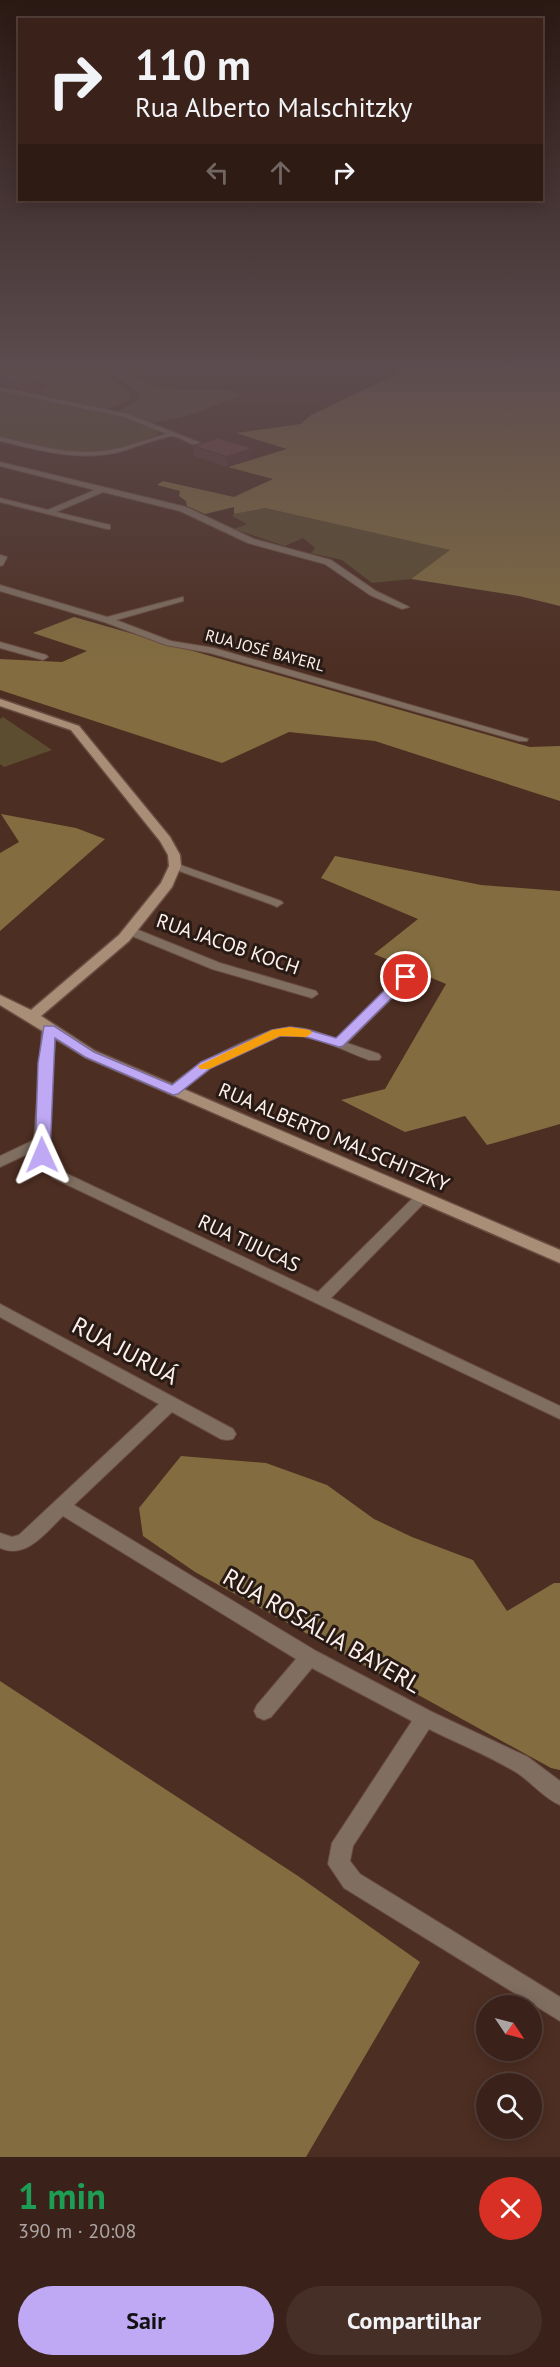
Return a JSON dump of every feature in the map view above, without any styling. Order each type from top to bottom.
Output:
[{"type":"street","points":[[7,466],[183,509],[251,541],[328,562],[373,593],[405,607]]},
{"type":"street","points":[[49,512],[104,489]]},
{"type":"street","points":[[0,500],[107,527]]},
{"type":"street","name":"RUA JOSÉ BAYERL","points":[[0,588],[107,620],[169,643],[211,650],[523,739]]},
{"type":"street","points":[[107,620],[180,599]]},
{"type":"street","points":[[0,645],[44,657]]},
{"type":"street","points":[[0,702],[75,728],[166,840],[174,855],[175,866],[166,884],[131,931],[111,951],[32,1016]]},
{"type":"street","points":[[175,866],[277,903]]},
{"type":"street","name":"RUA JACOB KOCH","points":[[131,931],[216,966],[312,993]]},
{"type":"street","points":[[339,1043],[406,977]]},
{"type":"street","name":"RUA ALBERTO MALSCHITZKY","points":[[2,1001],[32,1016],[90,1054],[560,1257]]},
{"type":"street","name":"RUA TIJUCAS","points":[[49,1029],[41,1142],[45,1162],[58,1175],[558,1409]]},
{"type":"street","points":[[173,1091],[206,1065],[277,1033],[290,1031],[305,1033],[374,1057]]},
{"type":"street","points":[[0,1162],[41,1142]]},
{"type":"street","points":[[319,1299],[422,1197]]},
{"type":"street","name":"RUA JURUÁ","points":[[0,1310],[227,1434]]},
{"type":"street","points":[[0,1540],[11,1545],[25,1541],[171,1403]]},
{"type":"street","name":"RUA ROSÁLIA BAYERL","points":[[61,1506],[309,1656],[425,1718],[521,1764],[543,1779],[560,1795]]},
{"type":"street","points":[[264,1711],[309,1656]]},
{"type":"street","points":[[425,1718],[343,1843],[339,1864],[352,1881],[560,2010]]},
{"type":"shaded area","points":[[560,466],[560,606],[519,596],[411,579],[450,550],[265,508],[234,514],[234,507],[205,514],[187,506],[186,501],[179,496],[180,491],[157,485],[163,481],[234,497],[273,479],[228,467]]},
{"type":"shaded area","points":[[265,508],[451,550],[411,579],[372,583],[342,560],[311,553],[315,548],[303,538],[285,546],[234,529],[247,524],[232,516],[234,514]]},
{"type":"shaded area","points":[[74,617],[530,747],[560,746],[560,801],[375,741],[289,732],[222,763],[0,690],[0,659],[62,662],[87,651],[33,633]]},
{"type":"shaded area","points":[[3,717],[52,750],[4,767],[0,764],[0,719]]},
{"type":"shaded area","points":[[1,814],[76,828],[105,839],[0,931],[0,853],[19,842]]},
{"type":"shaded area","points":[[335,856],[481,885],[560,891],[560,1124],[487,1145],[465,1116],[405,1132],[341,1100],[385,1089],[446,984],[374,954],[418,919],[321,878]]},
{"type":"shaded area","points":[[181,1456],[266,1463],[327,1485],[374,1519],[412,1537],[473,1560],[507,1611],[554,1583],[560,1583],[560,1770],[551,1768],[195,1572],[143,1536],[139,1508]]},
{"type":"shaded area","points":[[0,1681],[298,1876],[420,1962],[306,2157],[0,2157]]},
{"type":"slow traffic","points":[[205,1066],[277,1033],[290,1031],[306,1033]]},
{"type":"route","points":[[42,1155],[45,1063],[49,1029],[78,1048],[173,1091],[206,1065],[277,1033],[290,1031],[305,1033],[339,1043],[406,977]]}]
